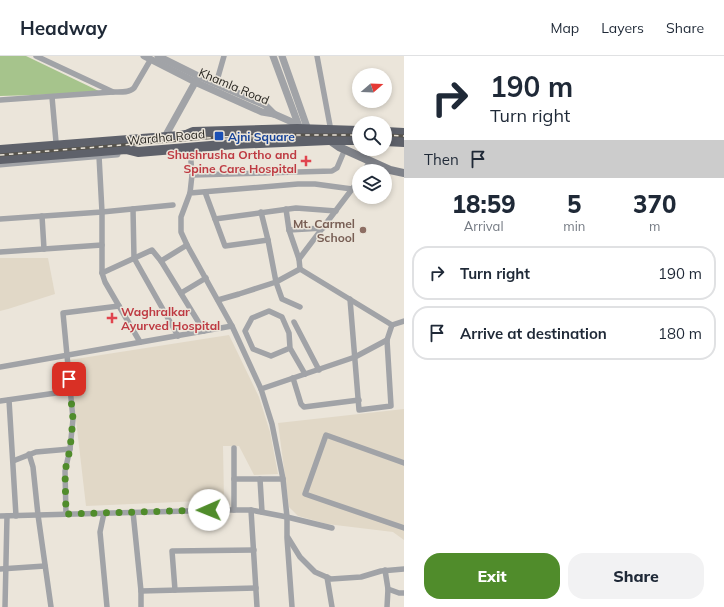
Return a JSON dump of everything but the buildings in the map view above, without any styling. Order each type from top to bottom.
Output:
[{"type":"highway","name":"Wardha Road","points":[[193,132],[301,130],[352,139]]},
{"type":"highway","points":[[0,150],[180,136],[193,132]]},
{"type":"highway","name":"Wardha Road","points":[[138,152],[352,133]]},
{"type":"highway","points":[[392,135],[404,139]]},
{"type":"highway","points":[[392,140],[404,139]]},
{"type":"highway","points":[[0,159],[126,149],[138,152]]},
{"type":"main road","points":[[330,135],[345,149],[390,170],[404,173]]},
{"type":"street","points":[[36,56],[113,92]]},
{"type":"street","name":"Khamla Road","points":[[158,56],[197,79],[262,112],[274,114],[292,122],[301,130]]},
{"type":"street","points":[[216,84],[224,56]]},
{"type":"street","points":[[274,56],[298,113]]},
{"type":"street","points":[[282,56],[298,113],[301,130]]},
{"type":"street","points":[[317,56],[330,135]]},
{"type":"street","points":[[0,100],[131,91],[134,88],[147,58]]},
{"type":"street","name":"Khamla Road","points":[[147,58],[197,79],[216,84],[265,105],[274,114]]},
{"type":"street","points":[[167,134],[197,79]]},
{"type":"street","points":[[52,97],[56,142]]},
{"type":"street","name":"Wardha Road","points":[[0,147],[121,136],[193,132]]},
{"type":"street","points":[[190,148],[192,175],[190,193],[181,217],[181,232],[232,326],[261,390],[272,424],[287,517],[292,607]]},
{"type":"street","points":[[192,175],[332,171],[337,168],[345,149]]},
{"type":"street","name":"Wardha Road","points":[[0,164],[138,152]]},
{"type":"street","points":[[99,156],[102,212],[102,273],[105,282],[118,306],[140,342]]},
{"type":"street","points":[[190,193],[298,184],[324,185],[352,189],[299,259]]},
{"type":"street","points":[[205,192],[225,246],[268,240]]},
{"type":"street","points":[[0,219],[102,212],[173,205]]},
{"type":"street","points":[[215,219],[296,208],[336,211]]},
{"type":"street","points":[[133,209],[134,258],[178,336]]},
{"type":"street","points":[[286,209],[289,230],[299,259],[300,269]]},
{"type":"street","points":[[261,212],[276,282],[282,299],[300,307]]},
{"type":"street","points":[[42,216],[44,249]]},
{"type":"street","points":[[289,230],[323,228]]},
{"type":"street","points":[[0,252],[102,245]]},
{"type":"street","points":[[161,260],[187,245]]},
{"type":"street","points":[[102,273],[152,250],[161,260],[204,331]]},
{"type":"street","points":[[218,300],[276,282],[300,269]]},
{"type":"street","points":[[300,269],[392,325]]},
{"type":"street","points":[[181,293],[206,278]]},
{"type":"street","points":[[350,299],[359,410],[391,406],[387,340],[392,325]]},
{"type":"street","points":[[66,514],[65,471],[70,449],[73,419],[63,313],[118,306]]},
{"type":"street","points":[[290,348],[271,356],[253,349],[245,331],[252,318],[269,311],[282,317],[289,333],[290,348],[305,374]]},
{"type":"street","points":[[392,325],[404,321]]},
{"type":"street","points":[[294,322],[319,370]]},
{"type":"street","points":[[0,367],[232,326]]},
{"type":"street","points":[[239,342],[248,337]]},
{"type":"street","points":[[261,390],[355,357],[387,340]]},
{"type":"street","points":[[293,378],[301,404],[304,407],[359,400]]},
{"type":"street","points":[[0,401],[70,391]]},
{"type":"street","points":[[9,400],[16,516]]},
{"type":"street","points":[[404,463],[326,435],[305,494],[404,528]]},
{"type":"street","points":[[234,448],[234,510]]},
{"type":"street","points":[[13,460],[36,452],[70,449]]},
{"type":"street","points":[[29,454],[33,468],[51,607]]},
{"type":"street","points":[[234,479],[282,479]]},
{"type":"street","points":[[260,479],[262,512]]},
{"type":"street","points":[[251,510],[257,607]]},
{"type":"street","points":[[0,516],[251,510],[332,528]]},
{"type":"street","points":[[133,512],[141,591],[141,607]]},
{"type":"street","points":[[104,513],[100,532],[107,607]]},
{"type":"street","points":[[5,607],[3,569],[7,516]]},
{"type":"street","points":[[287,536],[300,557],[315,572],[331,579],[361,577],[385,570],[404,569]]},
{"type":"street","points":[[175,590],[172,551],[254,550]]},
{"type":"street","points":[[3,569],[45,566]]},
{"type":"street","points":[[385,570],[388,589],[387,607]]},
{"type":"street","points":[[327,577],[332,607]]},
{"type":"street","points":[[141,591],[256,588]]},
{"type":"street","points":[[388,589],[399,593],[404,593]]},
{"type":"shaded area","points":[[0,258],[48,258],[55,294],[0,311]]},
{"type":"shaded area","points":[[229,335],[259,397],[270,432],[278,474],[254,475],[239,446],[223,446],[224,500],[86,506],[69,360]]},
{"type":"shaded area","points":[[404,409],[404,540],[393,532],[327,524],[298,516],[289,507],[278,423]]},
{"type":"green space","points":[[0,56],[26,56],[103,93],[0,96]]},
{"type":"railway","points":[[0,155],[219,137],[352,135]]},
{"type":"railway","points":[[392,135],[404,136]]},
{"type":"place","name":"Ajni Square","points":[[219,136]]},
{"type":"place","name":"Shushrusha Ortho and Spine Care Hospital","points":[[306,161]]},
{"type":"place","name":"Mt. Carmel School","points":[[363,230]]},
{"type":"place","name":"Waghralkar Ayurved Hospital","points":[[112,318]]},
{"type":"route","points":[[69,379],[73,419],[70,449],[65,471],[66,514],[209,510]]}]
